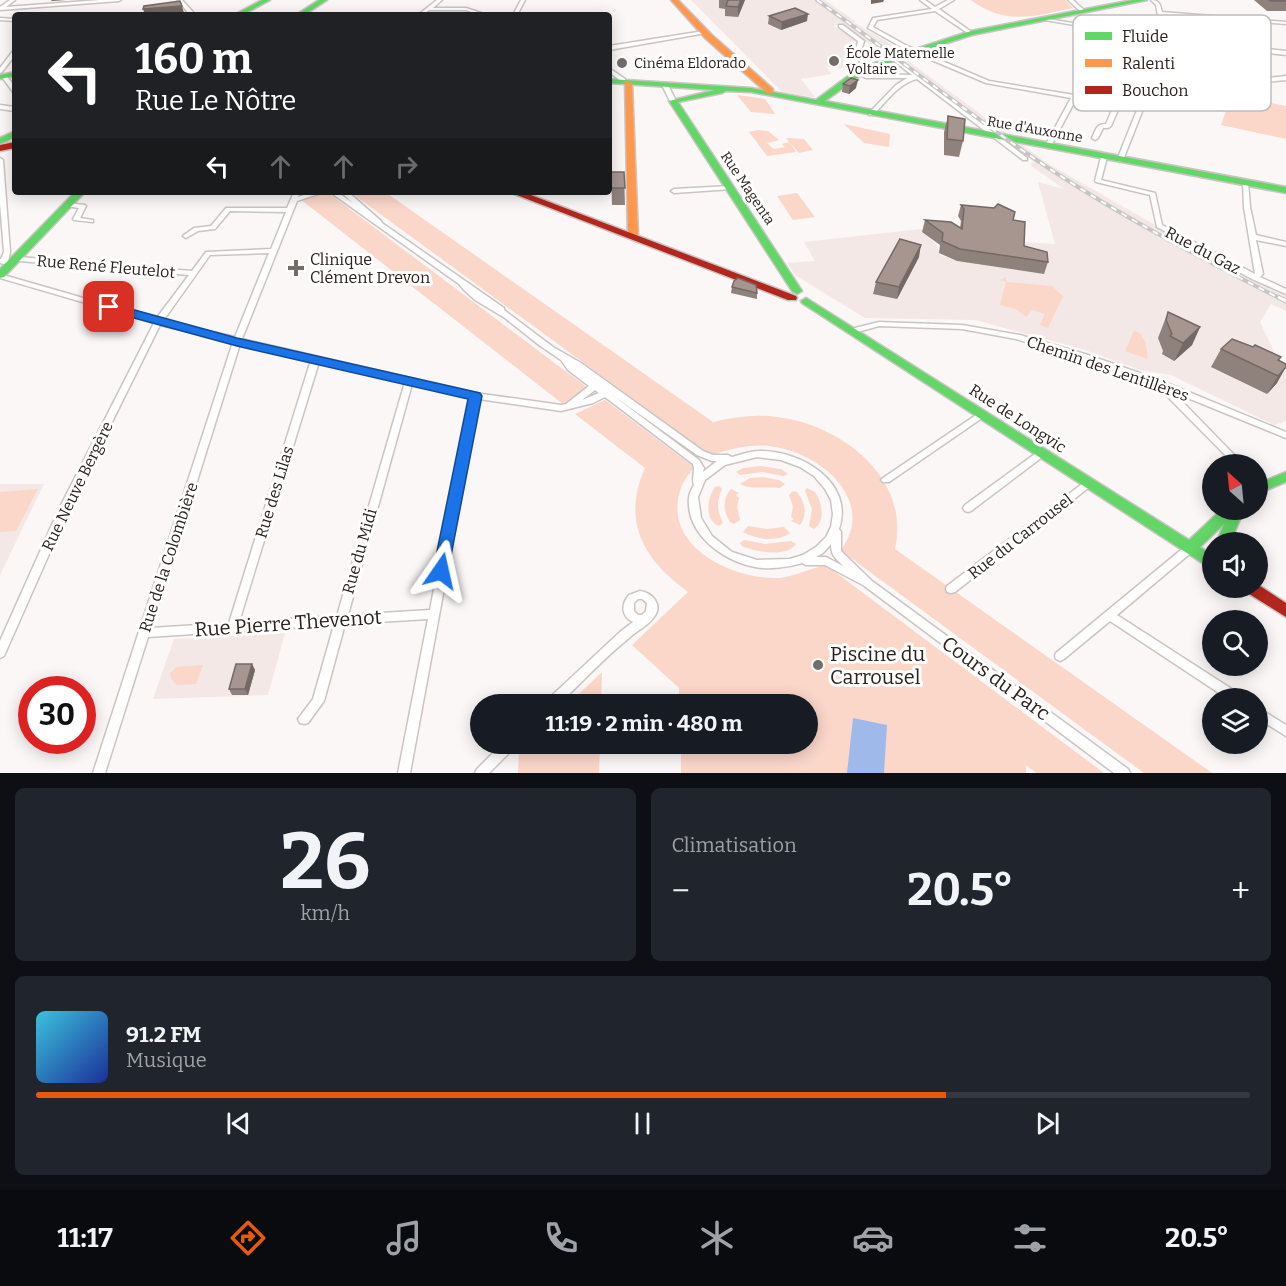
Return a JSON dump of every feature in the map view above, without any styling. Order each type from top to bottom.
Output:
[{"type":"street","points":[[0,9],[13,0]]},
{"type":"street","points":[[0,9],[119,0]]},
{"type":"street","points":[[243,12],[267,0]]},
{"type":"street","points":[[424,12],[440,0]]},
{"type":"street","points":[[674,0],[706,34],[748,89]]},
{"type":"street","points":[[922,0],[971,33]]},
{"type":"street","points":[[952,0],[936,9],[877,19],[873,22],[871,30],[988,82],[1073,97]]},
{"type":"street","points":[[1070,0],[1082,10]]},
{"type":"street","points":[[817,103],[858,73],[913,50],[971,33],[1144,0]]},
{"type":"street","points":[[1153,0],[1158,4],[1160,13],[1185,15]]},
{"type":"street","points":[[170,6],[184,1]]},
{"type":"street","points":[[429,9],[466,9],[476,12]]},
{"type":"street","points":[[1041,19],[1073,24]]},
{"type":"street","points":[[1271,22],[1286,23]]},
{"type":"street","points":[[841,26],[861,41],[852,67],[858,73],[866,76],[917,77]]},
{"type":"street","points":[[612,48],[706,34]]},
{"type":"street","points":[[706,34],[748,89]]},
{"type":"street","points":[[1271,50],[1286,52]]},
{"type":"street","points":[[897,57],[917,77],[1025,159]]},
{"type":"street","points":[[5,75],[12,59]]},
{"type":"street","points":[[612,77],[626,82],[703,90],[748,89]]},
{"type":"street","points":[[871,114],[898,86],[907,79],[917,77]]},
{"type":"street","points":[[1271,80],[1286,78]]},
{"type":"street","points":[[626,82],[643,81],[703,90]]},
{"type":"street","points":[[626,82],[633,236]]},
{"type":"street","points":[[665,85],[673,101],[703,90]]},
{"type":"street","name":"Rue d'Auxonne","points":[[748,89],[871,114],[1286,190]]},
{"type":"street","points":[[1048,146],[1073,99]]},
{"type":"street","name":"Rue Magenta","points":[[673,101],[795,294],[808,294],[809,299],[806,301]]},
{"type":"street","points":[[1095,138],[1101,126],[1108,126],[1115,111]]},
{"type":"street","points":[[1120,160],[1142,111]]},
{"type":"street","name":"Rue du Gaz","points":[[1104,157],[1098,182],[1153,194],[1159,226],[1255,277]]},
{"type":"street","points":[[0,160],[7,252],[2,262],[0,275]]},
{"type":"street","points":[[1246,183],[1247,207],[1259,274],[1255,277],[1286,292]]},
{"type":"street","points":[[674,191],[730,188]]},
{"type":"street","points":[[0,275],[19,259],[77,195]]},
{"type":"street","points":[[337,195],[364,216],[381,224],[462,283],[476,297],[504,314],[565,359],[571,368],[598,384],[610,392],[705,456],[717,459],[745,455],[783,457],[817,474],[837,501],[838,522],[835,532],[823,548],[804,559],[781,565],[744,561],[713,544],[695,519],[694,493],[699,468],[696,462],[610,392]]},
{"type":"street","points":[[348,195],[381,224]]},
{"type":"street","points":[[522,195],[773,292],[795,294]]},
{"type":"street","name":"Rue de la Colombière","points":[[99,773],[237,342],[296,196]]},
{"type":"street","points":[[68,205],[83,206],[76,219],[91,221]]},
{"type":"street","points":[[186,237],[195,229],[213,228],[228,209],[290,210]]},
{"type":"street","points":[[1253,237],[1286,244]]},
{"type":"street","name":"Rue Neuve Bergère","points":[[0,653],[64,509],[158,322],[210,252],[274,251]]},
{"type":"street","points":[[2,262],[19,259]]},
{"type":"street","name":"Rue René Fleutelot","points":[[19,259],[193,273]]},
{"type":"street","points":[[0,275],[158,322],[475,396],[540,406],[569,406],[610,392]]},
{"type":"street","name":"Rue de Longvic","points":[[806,301],[1202,555]]},
{"type":"street","name":"Chemin des Lentillères","points":[[854,331],[879,324],[978,328],[1086,357],[1286,435]]},
{"type":"street","name":"Rue des Lilas","points":[[233,626],[316,358]]},
{"type":"street","name":"Rue du Midi","points":[[304,719],[318,701],[409,381]]},
{"type":"street","points":[[569,406],[598,384]]},
{"type":"street","points":[[1162,386],[1229,454]]},
{"type":"street","points":[[404,773],[475,396]]},
{"type":"street","points":[[886,480],[982,414]]},
{"type":"street","points":[[968,508],[1042,453]]},
{"type":"street","points":[[694,493],[712,469],[745,455]]},
{"type":"street","points":[[1268,483],[1286,477]]},
{"type":"street","name":"Rue du Carrousel","points":[[951,589],[1089,483]]},
{"type":"street","points":[[1060,656],[1217,520]]},
{"type":"street","name":"Cours du Parc","points":[[838,522],[836,552],[868,584],[1124,773]]},
{"type":"street","name":"Cours du Parc","points":[[781,565],[822,560],[868,584]]},
{"type":"street","points":[[1266,598],[1286,611]]},
{"type":"street","name":"Rue Pierre Thevenot","points":[[143,633],[433,614]]},
{"type":"street","points":[[562,694],[624,635],[650,615]]},
{"type":"street","points":[[1109,615],[1220,688]]},
{"type":"street","points":[[1268,719],[1286,731]]},
{"type":"street","points":[[472,773],[484,770],[500,754]]},
{"type":"shaded area","points":[[691,0],[825,0],[855,23],[896,47],[895,51],[1047,163],[1218,261],[1286,293],[1286,311],[1271,304],[1260,322],[1286,376],[1286,421],[1274,425],[1171,375],[1140,370],[1082,349],[975,320],[865,318],[795,275],[787,263],[815,261],[804,242],[921,229],[936,244],[941,256],[1043,274],[1023,259],[1021,242],[1055,244],[1038,182],[1064,189],[1030,165],[1033,161],[1017,148],[889,53],[863,41],[842,24],[833,26],[858,40],[845,45],[856,47],[855,53],[848,68],[826,67],[832,74],[801,79],[815,97],[810,97],[782,92]]},
{"type":"shaded area","points":[[971,0],[1065,0],[1073,8],[1033,16],[1008,16],[984,8]]},
{"type":"shaded area","points":[[737,95],[765,99],[775,114],[751,112]]},
{"type":"shaded area","points":[[1271,103],[1286,106],[1286,139],[1221,125],[1226,111],[1271,111]]},
{"type":"shaded area","points":[[844,124],[890,134],[889,147],[864,143]]},
{"type":"shaded area","points":[[768,131],[779,140],[767,143],[774,149],[785,147],[782,144],[789,142],[786,138],[804,139],[813,150],[799,153],[790,143],[796,152],[767,156],[749,132]]},
{"type":"shaded area","points":[[797,193],[815,217],[793,220],[777,196]]},
{"type":"shaded area","points":[[315,195],[331,195],[586,388],[563,404],[300,199]]},
{"type":"shaded area","points":[[354,195],[389,195],[713,422],[745,416],[777,417],[801,422],[825,431],[847,444],[866,459],[882,478],[892,500],[897,523],[895,549],[1212,773],[1144,773],[844,553],[841,550],[851,531],[852,513],[847,496],[837,481],[806,457],[769,446],[732,449],[710,455]]},
{"type":"shaded area","points":[[1006,282],[1052,286],[1063,296],[1048,328],[1040,325],[1045,314],[1032,310],[1026,317],[1016,309],[1000,305]]},
{"type":"shaded area","points":[[1134,331],[1141,334],[1143,338],[1148,359],[1125,351]]},
{"type":"shaded area","points":[[605,400],[694,467],[680,491],[678,514],[683,531],[693,546],[708,558],[725,567],[762,577],[785,577],[827,566],[1104,773],[1036,773],[1026,765],[1026,773],[681,773],[681,754],[818,754],[818,694],[679,694],[679,688],[632,645],[688,592],[659,567],[641,538],[636,523],[635,506],[645,468],[575,414]]},
{"type":"shaded area","points":[[761,466],[781,469],[788,474],[784,476],[762,472],[740,475],[736,472],[743,468]]},
{"type":"shaded area","points":[[762,477],[779,480],[785,484],[780,488],[749,487],[740,484],[750,478]]},
{"type":"shaded area","points":[[0,484],[44,484],[0,575]]},
{"type":"shaded area","points":[[719,486],[722,489],[718,506],[723,523],[719,526],[711,519],[708,508],[712,492],[715,487]]},
{"type":"shaded area","points":[[807,488],[815,492],[821,506],[820,521],[814,529],[809,526],[812,509],[805,491]]},
{"type":"shaded area","points":[[38,489],[16,531],[0,532],[0,492]]},
{"type":"shaded area","points":[[731,489],[739,493],[736,495],[739,498],[737,507],[740,520],[734,524],[730,522],[725,509],[726,497]]},
{"type":"shaded area","points":[[793,491],[797,492],[804,504],[804,517],[800,525],[791,521],[794,519],[791,517],[793,507],[789,495]]},
{"type":"shaded area","points":[[748,526],[767,529],[784,527],[790,533],[773,539],[754,537],[743,532]]},
{"type":"shaded area","points":[[744,540],[765,544],[791,541],[796,544],[785,551],[770,552],[742,546],[740,543]]},
{"type":"shaded area","points":[[285,633],[268,695],[153,699],[174,639]]},
{"type":"shaded area","points":[[203,665],[196,684],[177,685],[171,679],[170,673],[177,667]]},
{"type":"shaded area","points":[[602,672],[601,694],[579,694]]},
{"type":"shaded area","points":[[519,754],[600,754],[599,773],[518,773]]},
{"type":"water","points":[[853,718],[887,725],[884,773],[847,773]]},
{"type":"building","points":[[728,0],[741,0],[738,7],[726,6]]},
{"type":"building","points":[[180,1],[182,6],[143,9],[144,6]]},
{"type":"building","points":[[795,8],[808,14],[782,22],[769,16]]},
{"type":"building","points":[[851,78],[858,80],[850,86],[843,84]]},
{"type":"building","points":[[948,116],[965,119],[963,141],[947,139]]},
{"type":"building","points":[[612,172],[624,172],[625,188],[612,188]]},
{"type":"building","points":[[998,204],[1015,212],[1013,220],[1025,222],[1024,246],[1047,252],[1048,262],[960,249],[942,241],[943,233],[925,220],[951,222],[962,229],[964,209],[961,205],[994,208]]},
{"type":"building","points":[[900,239],[921,245],[899,287],[876,282]]},
{"type":"building","points":[[738,278],[756,285],[757,293],[732,287]]},
{"type":"building","points":[[1168,312],[1200,327],[1183,343],[1170,336],[1172,334],[1166,320]]},
{"type":"building","points":[[1232,339],[1253,347],[1255,345],[1281,357],[1278,360],[1286,364],[1286,367],[1278,376],[1221,349]]},
{"type":"building","points":[[236,664],[252,664],[245,689],[229,689]]},
{"type":"railway","points":[[817,0],[1035,159],[1156,233],[1281,299]]},
{"type":"railway","points":[[1278,297],[1286,301]]},
{"type":"traffic: fast","points":[[243,12],[267,0]]},
{"type":"traffic: fast","points":[[304,12],[324,0]]},
{"type":"traffic: fast","points":[[901,55],[971,33],[1144,0]]},
{"type":"traffic: fast","points":[[817,103],[858,73],[893,58]]},
{"type":"traffic: fast","points":[[0,77],[12,75]]},
{"type":"traffic: fast","points":[[612,81],[751,90],[1286,190]]},
{"type":"traffic: fast","points":[[722,91],[673,101],[797,291]]},
{"type":"traffic: fast","points":[[0,141],[12,135]]},
{"type":"traffic: fast","points":[[0,275],[77,195]]},
{"type":"traffic: fast","points":[[806,301],[1202,556]]},
{"type":"traffic: fast","points":[[1268,484],[1286,477]]},
{"type":"traffic: fast","points":[[1190,548],[1219,520]]},
{"type":"traffic: fast","points":[[1228,532],[1233,520]]},
{"type":"traffic: slow","points":[[674,0],[709,37],[770,91]]},
{"type":"traffic: slow","points":[[628,83],[633,236]]},
{"type":"traffic: jam","points":[[0,148],[12,146]]},
{"type":"traffic: jam","points":[[522,195],[792,298]]},
{"type":"traffic: jam","points":[[1266,598],[1286,611]]},
{"type":"place","name":"École Maternelle Voltaire","points":[[834,61]]},
{"type":"place","name":"Cinéma Eldorado","points":[[622,63]]},
{"type":"place","name":"Clinique Clément Drevon","points":[[296,268]]},
{"type":"place","name":"Piscine du Carrousel","points":[[818,665]]},
{"type":"route","points":[[109,307],[237,342],[316,358],[475,396],[441,571]]}]
